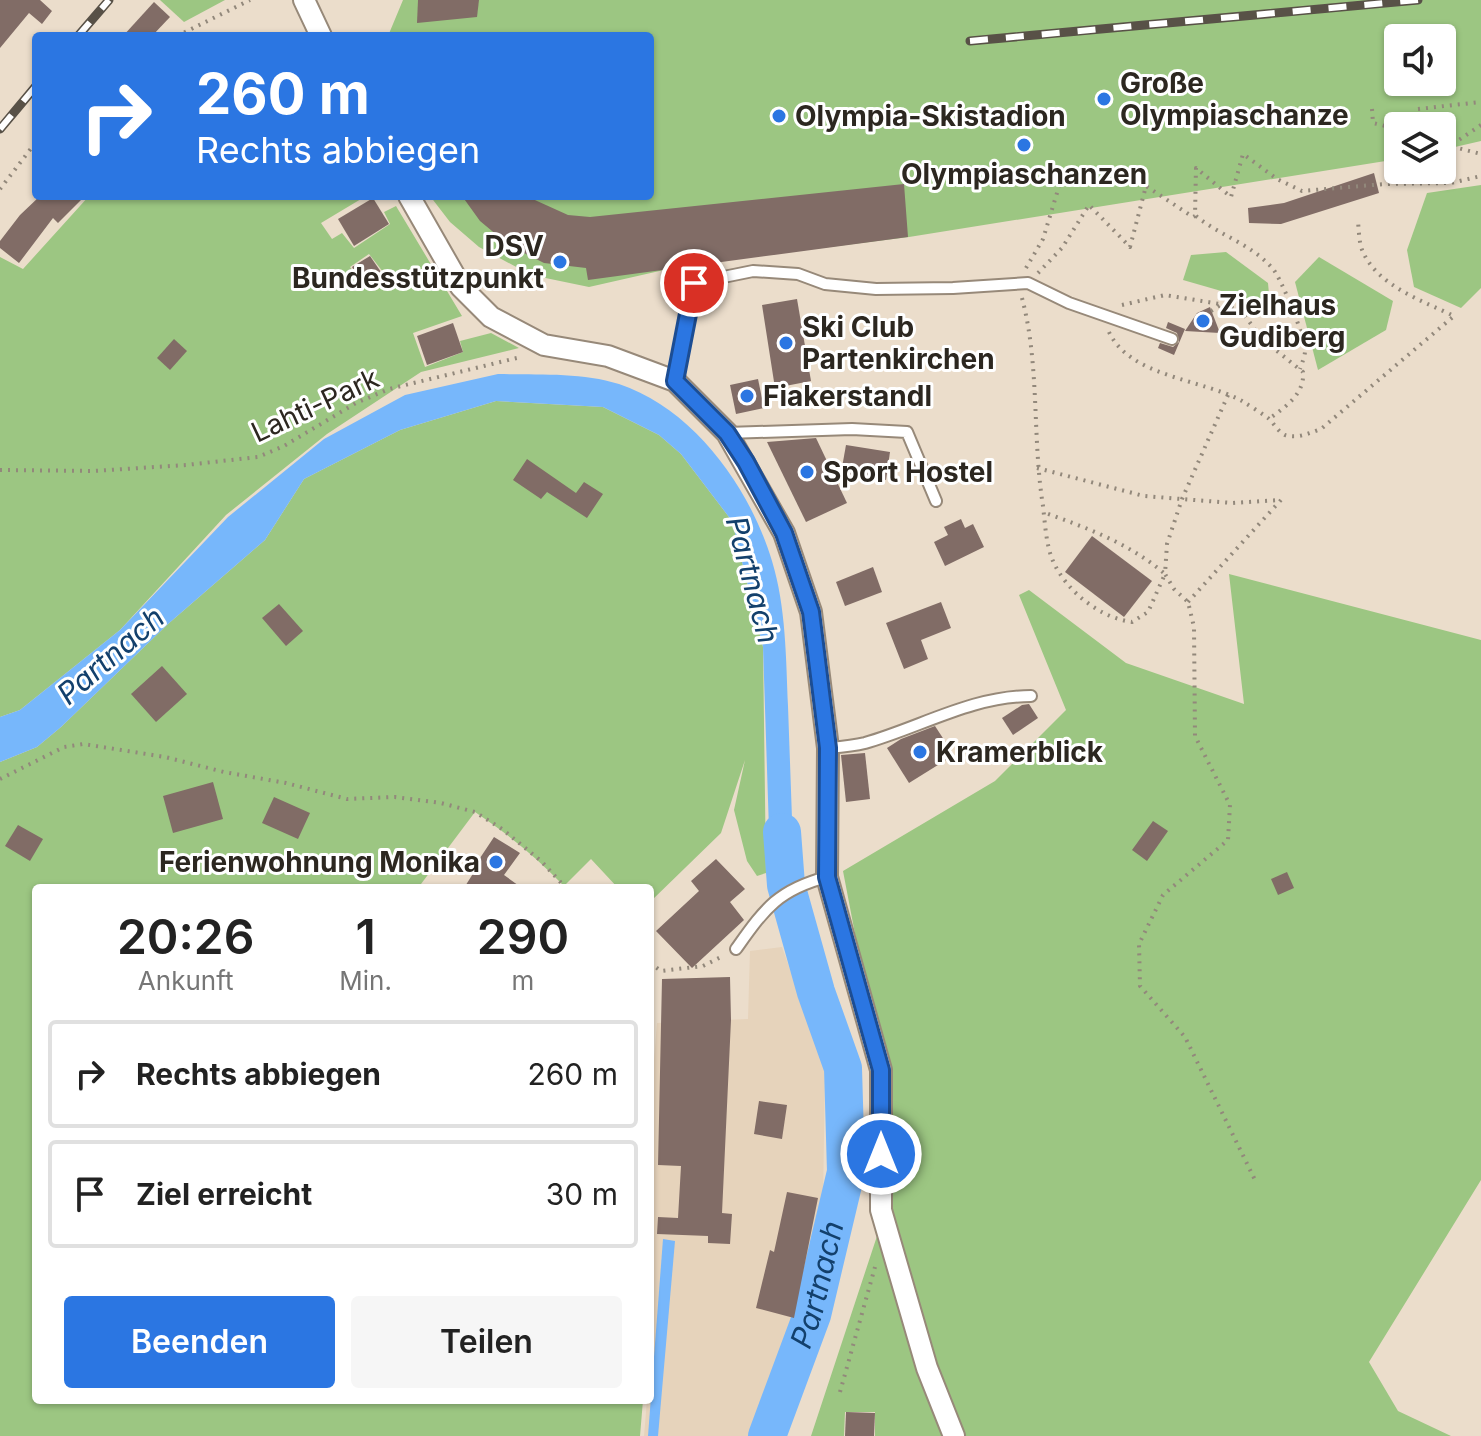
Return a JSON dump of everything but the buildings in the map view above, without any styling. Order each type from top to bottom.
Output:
[{"type":"street","points":[[304,0],[319,32]]},
{"type":"street","points":[[411,200],[461,287],[491,317],[544,345],[608,356],[675,381],[727,433],[784,533],[811,612],[828,748],[827,877],[881,1070],[881,1210],[927,1368],[954,1436]]},
{"type":"lane","points":[[675,381],[694,283],[753,271],[798,274],[825,284],[876,289],[1023,283],[1172,339]]},
{"type":"lane","points":[[727,433],[852,429],[907,432],[936,501]]},
{"type":"lane","points":[[828,748],[863,744],[967,706],[1007,696],[1031,696]]},
{"type":"lane","points":[[736,949],[765,909],[801,884],[827,877]]},
{"type":"path","points":[[185,32],[250,0]]},
{"type":"path","points":[[1418,109],[1481,102]]},
{"type":"path","points":[[1372,109],[1373,123],[1384,126]]},
{"type":"path","points":[[1456,142],[1481,125]]},
{"type":"path","points":[[0,189],[32,147]]},
{"type":"path","points":[[1456,148],[1481,154]]},
{"type":"path","points":[[1195,216],[1196,168],[1231,197],[1243,154],[1277,179],[1302,191],[1385,184],[1451,183],[1481,176]]},
{"type":"path","points":[[1064,170],[1043,239],[1023,283],[1033,353],[1037,468],[1051,558],[1064,580],[1089,604],[1116,619],[1132,622],[1148,612],[1165,574],[1167,544],[1182,499],[1228,395]]},
{"type":"path","points":[[1023,283],[1062,248],[1089,205],[1130,247],[1146,186],[1235,241],[1274,270],[1302,333],[1306,352],[1300,369]]},
{"type":"path","points":[[1269,419],[1291,402],[1304,382],[1300,369],[1261,338],[1243,313],[1165,295],[1129,301],[1102,315],[1113,341],[1129,356],[1158,372],[1197,382],[1228,395],[1269,419],[1283,434],[1300,437],[1321,429],[1454,316],[1407,294],[1376,272],[1362,251],[1358,222]]},
{"type":"path","points":[[1211,311],[1221,306]]},
{"type":"path","name":"Lahti-Park","points":[[0,470],[94,471],[258,457],[284,446],[356,403],[389,389],[532,354],[544,345]]},
{"type":"path","points":[[1037,468],[1144,496],[1232,503],[1281,500],[1188,602]]},
{"type":"path","points":[[1043,512],[1101,533],[1151,562],[1188,602],[1194,627],[1195,736],[1230,805],[1228,840],[1163,895],[1139,944],[1140,986],[1185,1037],[1256,1182]]},
{"type":"path","points":[[0,779],[64,747],[83,744],[165,757],[347,799],[395,797],[441,803],[475,812],[502,829],[541,861],[562,884]]},
{"type":"path","points":[[654,966],[661,971],[703,966],[736,949]]},
{"type":"path","points":[[840,1392],[885,1225]]},
{"type":"shaded area","points":[[782,947],[825,1067],[823,1202],[796,1321],[759,1436],[644,1436],[647,1404],[654,1404],[654,1061],[657,1023],[748,1019],[750,951]]},
{"type":"green space","points":[[160,0],[225,0],[184,22]]},
{"type":"green space","name":"Olympiaschanzen","points":[[403,0],[1481,0],[1481,141],[1456,147],[1456,112],[1384,112],[1384,161],[909,237],[686,265],[589,287],[531,275],[479,247],[450,222],[433,200],[654,200],[654,32],[390,32]]},
{"type":"green space","points":[[1481,185],[1481,288],[1461,308],[1414,287],[1407,250],[1427,193]]},
{"type":"green space","points":[[85,200],[359,200],[321,223],[332,239],[342,233],[354,248],[390,224],[384,212],[396,206],[462,316],[413,333],[425,367],[463,352],[460,341],[491,333],[519,348],[421,372],[327,434],[226,515],[120,630],[20,710],[0,717],[0,257],[23,269]],"holes":[[[369,254],[383,272],[363,285],[350,267]]]},
{"type":"green space","points":[[1226,252],[1268,283],[1270,305],[1183,280],[1191,255]]},
{"type":"green space","points":[[1319,257],[1393,301],[1386,330],[1318,370],[1295,282]]},
{"type":"green space","points":[[496,401],[603,407],[659,435],[681,454],[732,521],[763,647],[766,873],[757,876],[747,861],[734,810],[745,760],[721,833],[654,898],[654,884],[614,884],[591,859],[566,884],[562,884],[522,847],[475,812],[421,884],[32,884],[32,1404],[643,1404],[640,1436],[0,1436],[0,762],[37,747],[61,727],[168,624],[265,540],[304,479],[400,430]]},
{"type":"green space","points":[[1229,574],[1481,640],[1481,1180],[1369,1362],[1398,1411],[1451,1436],[954,1436],[881,1210],[881,1070],[843,871],[995,781],[1066,710],[1019,595],[1029,590],[1126,663],[1244,704]]},
{"type":"green space","points":[[881,1224],[943,1436],[875,1436],[875,1412],[845,1412],[844,1436],[811,1436]]},
{"type":"water","points":[[498,374],[559,375],[604,380],[646,396],[695,432],[734,480],[762,533],[772,561],[783,614],[794,875],[771,891],[763,647],[732,521],[681,454],[659,435],[603,407],[496,401],[400,430],[304,479],[265,540],[168,624],[61,727],[37,747],[0,762],[0,717],[20,710],[120,630],[228,517],[324,439],[405,395]]},
{"type":"water","points":[[663,1239],[675,1241],[658,1436],[648,1436],[650,1404],[654,1404],[654,1357]]},
{"type":"waterway","name":"Partnach","points":[[767,1436],[812,1315],[846,1172],[843,1068],[816,992],[786,885],[782,832]]},
{"type":"railway","points":[[81,32],[109,0]]},
{"type":"railway","points":[[970,41],[1418,0]]},
{"type":"railway","points":[[0,129],[32,91]]},
{"type":"place","name":"Große Olympiaschanze","points":[[1104,99]]},
{"type":"place","name":"Olympia-Skistadion","points":[[779,116]]},
{"type":"place","name":"Olympiaschanzen","points":[[1024,145]]},
{"type":"place","name":"DSV Bundesstützpunkt","points":[[560,262]]},
{"type":"place","name":"Zielhaus Gudiberg","points":[[1203,321]]},
{"type":"place","name":"Ski Club Partenkirchen","points":[[786,343]]},
{"type":"place","name":"Fiakerstandl","points":[[747,396]]},
{"type":"place","name":"Sport Hostel","points":[[807,472]]},
{"type":"place","name":"Kramerblick","points":[[920,752]]},
{"type":"place","name":"Ferienwohnung Monika","points":[[496,862]]},
{"type":"route","points":[[694,283],[675,381],[727,433],[746,462],[784,533],[811,612],[828,748],[827,877],[881,1070],[881,1154]]}]
